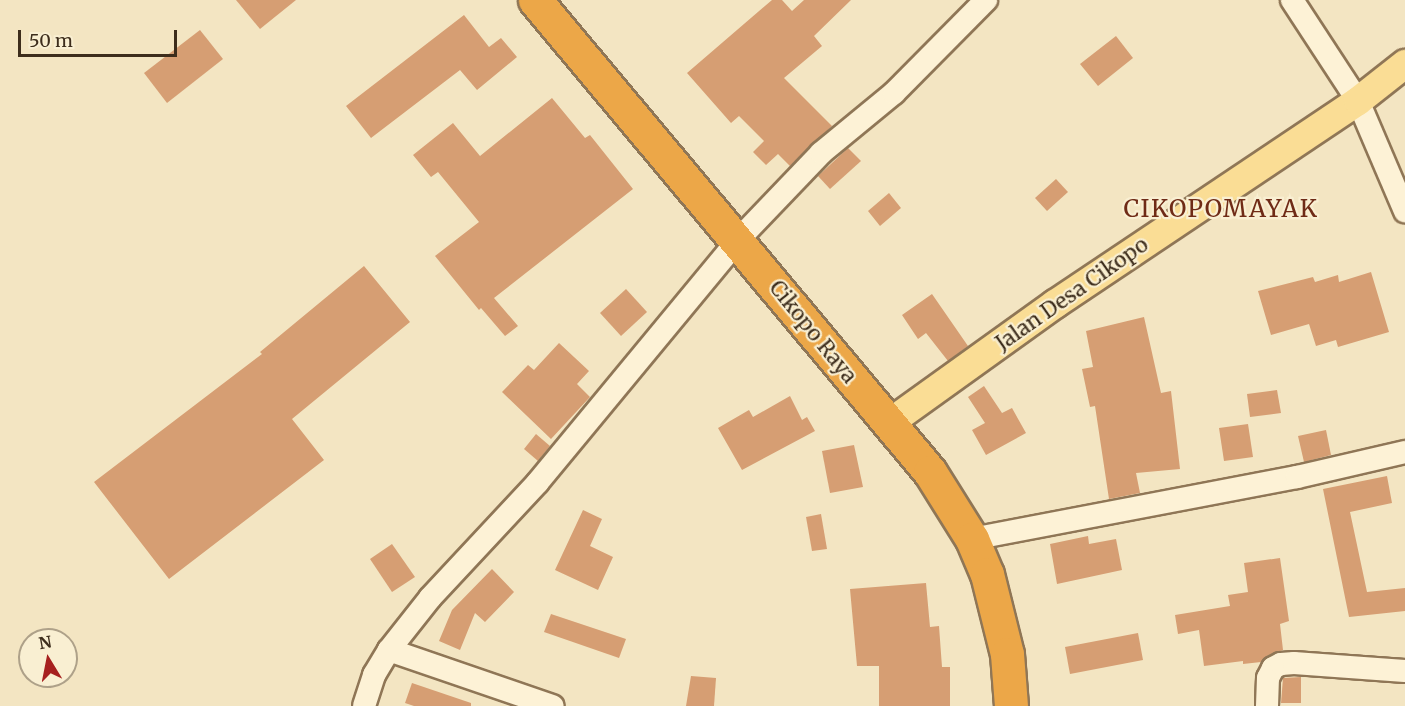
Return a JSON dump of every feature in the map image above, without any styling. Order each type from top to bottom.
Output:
[{"type":"highway","name":"Cikopo Raya","points":[[535,0],[930,472],[972,539],[987,574],[999,615],[1008,662],[1011,706]]},
{"type":"main road","name":"Jalan Desa Cikopo","points":[[888,424],[1055,304],[1358,101],[1405,64]]},
{"type":"street","points":[[364,706],[374,675],[389,651],[430,598],[538,482],[738,240],[821,153],[894,93],[986,0]]},
{"type":"street","points":[[1292,0],[1358,101],[1405,211]]},
{"type":"street","points":[[972,539],[1297,477],[1405,452]]},
{"type":"street","points":[[389,651],[553,706]]},
{"type":"street","points":[[1267,706],[1268,678],[1273,668],[1281,664],[1405,671]]},
{"type":"building","points":[[236,0],[296,0],[260,29]]},
{"type":"building","points":[[772,0],[782,0],[792,11],[804,0],[851,0],[814,36],[822,46],[784,78],[832,126],[790,166],[778,154],[766,165],[753,152],[764,141],[739,116],[731,123],[687,73]]},
{"type":"building","points":[[464,15],[489,47],[501,38],[517,57],[477,90],[460,70],[371,138],[346,106]]},
{"type":"building","points":[[200,30],[223,59],[167,103],[144,73]]},
{"type":"building","points":[[1116,36],[1133,58],[1098,86],[1080,64]]},
{"type":"building","points":[[552,98],[585,138],[590,135],[633,189],[494,298],[518,326],[505,336],[481,308],[479,310],[435,256],[479,222],[438,172],[431,177],[413,155],[453,123],[480,156]]},
{"type":"building","points":[[848,148],[861,161],[830,189],[818,176]]},
{"type":"building","points":[[1056,179],[1068,192],[1047,211],[1035,198]]},
{"type":"building","points":[[889,193],[901,208],[880,226],[868,211]]},
{"type":"building","points":[[364,266],[410,322],[292,419],[324,460],[169,579],[94,482],[262,354],[260,352]]},
{"type":"building","points":[[1371,272],[1389,332],[1338,347],[1336,340],[1316,346],[1309,324],[1271,335],[1258,291],[1313,277],[1315,282],[1338,275],[1339,282]]},
{"type":"building","points":[[626,289],[647,312],[621,336],[600,313]]},
{"type":"building","points":[[932,294],[968,346],[948,361],[926,333],[918,339],[902,315]]},
{"type":"building","points":[[1144,317],[1161,393],[1171,391],[1180,469],[1136,473],[1140,493],[1109,499],[1095,406],[1090,407],[1082,369],[1093,367],[1086,331]]},
{"type":"building","points":[[559,343],[589,371],[577,384],[590,397],[551,439],[502,392],[528,365],[534,370]]},
{"type":"building","points":[[984,386],[1002,413],[1012,408],[1026,433],[986,455],[972,430],[985,423],[968,397]]},
{"type":"building","points":[[1277,390],[1281,413],[1250,417],[1247,394]]},
{"type":"building","points":[[790,396],[802,420],[807,417],[815,431],[742,470],[718,428],[749,410],[753,417]]},
{"type":"building","points":[[1248,424],[1253,457],[1224,461],[1219,428]]},
{"type":"building","points":[[1326,430],[1331,455],[1304,462],[1298,436]]},
{"type":"building","points":[[536,434],[550,446],[538,461],[524,449]]},
{"type":"building","points":[[854,445],[863,487],[830,493],[822,451]]},
{"type":"building","points":[[1387,476],[1392,503],[1350,512],[1367,592],[1405,588],[1405,611],[1349,617],[1323,489]]},
{"type":"building","points":[[583,510],[602,519],[590,546],[613,557],[598,590],[555,570]]},
{"type":"building","points":[[821,514],[827,549],[812,551],[806,517]]},
{"type":"building","points":[[1088,536],[1089,544],[1116,539],[1122,570],[1057,584],[1050,544]]},
{"type":"building","points":[[392,544],[415,577],[392,592],[370,559]]},
{"type":"building","points":[[1280,558],[1289,621],[1280,624],[1283,650],[1267,656],[1261,662],[1243,664],[1243,661],[1204,666],[1199,630],[1178,634],[1175,615],[1230,606],[1228,595],[1248,592],[1244,563]]},
{"type":"building","points":[[492,569],[514,592],[485,622],[475,613],[460,650],[439,641],[452,610]]},
{"type":"building","points":[[926,583],[930,627],[939,626],[942,667],[950,667],[950,706],[879,706],[879,666],[857,666],[850,589]]},
{"type":"building","points":[[551,614],[626,639],[619,658],[544,632]]},
{"type":"building","points":[[1138,633],[1143,660],[1070,674],[1065,647]]},
{"type":"building","points":[[691,676],[716,678],[714,706],[686,706]]},
{"type":"building","points":[[1301,677],[1301,703],[1281,703],[1283,678]]},
{"type":"building","points":[[412,683],[471,703],[471,706],[414,706],[405,703]]},
{"type":"district","name":"CIKOPOMAYAK","points":[[1221,209]]}]
